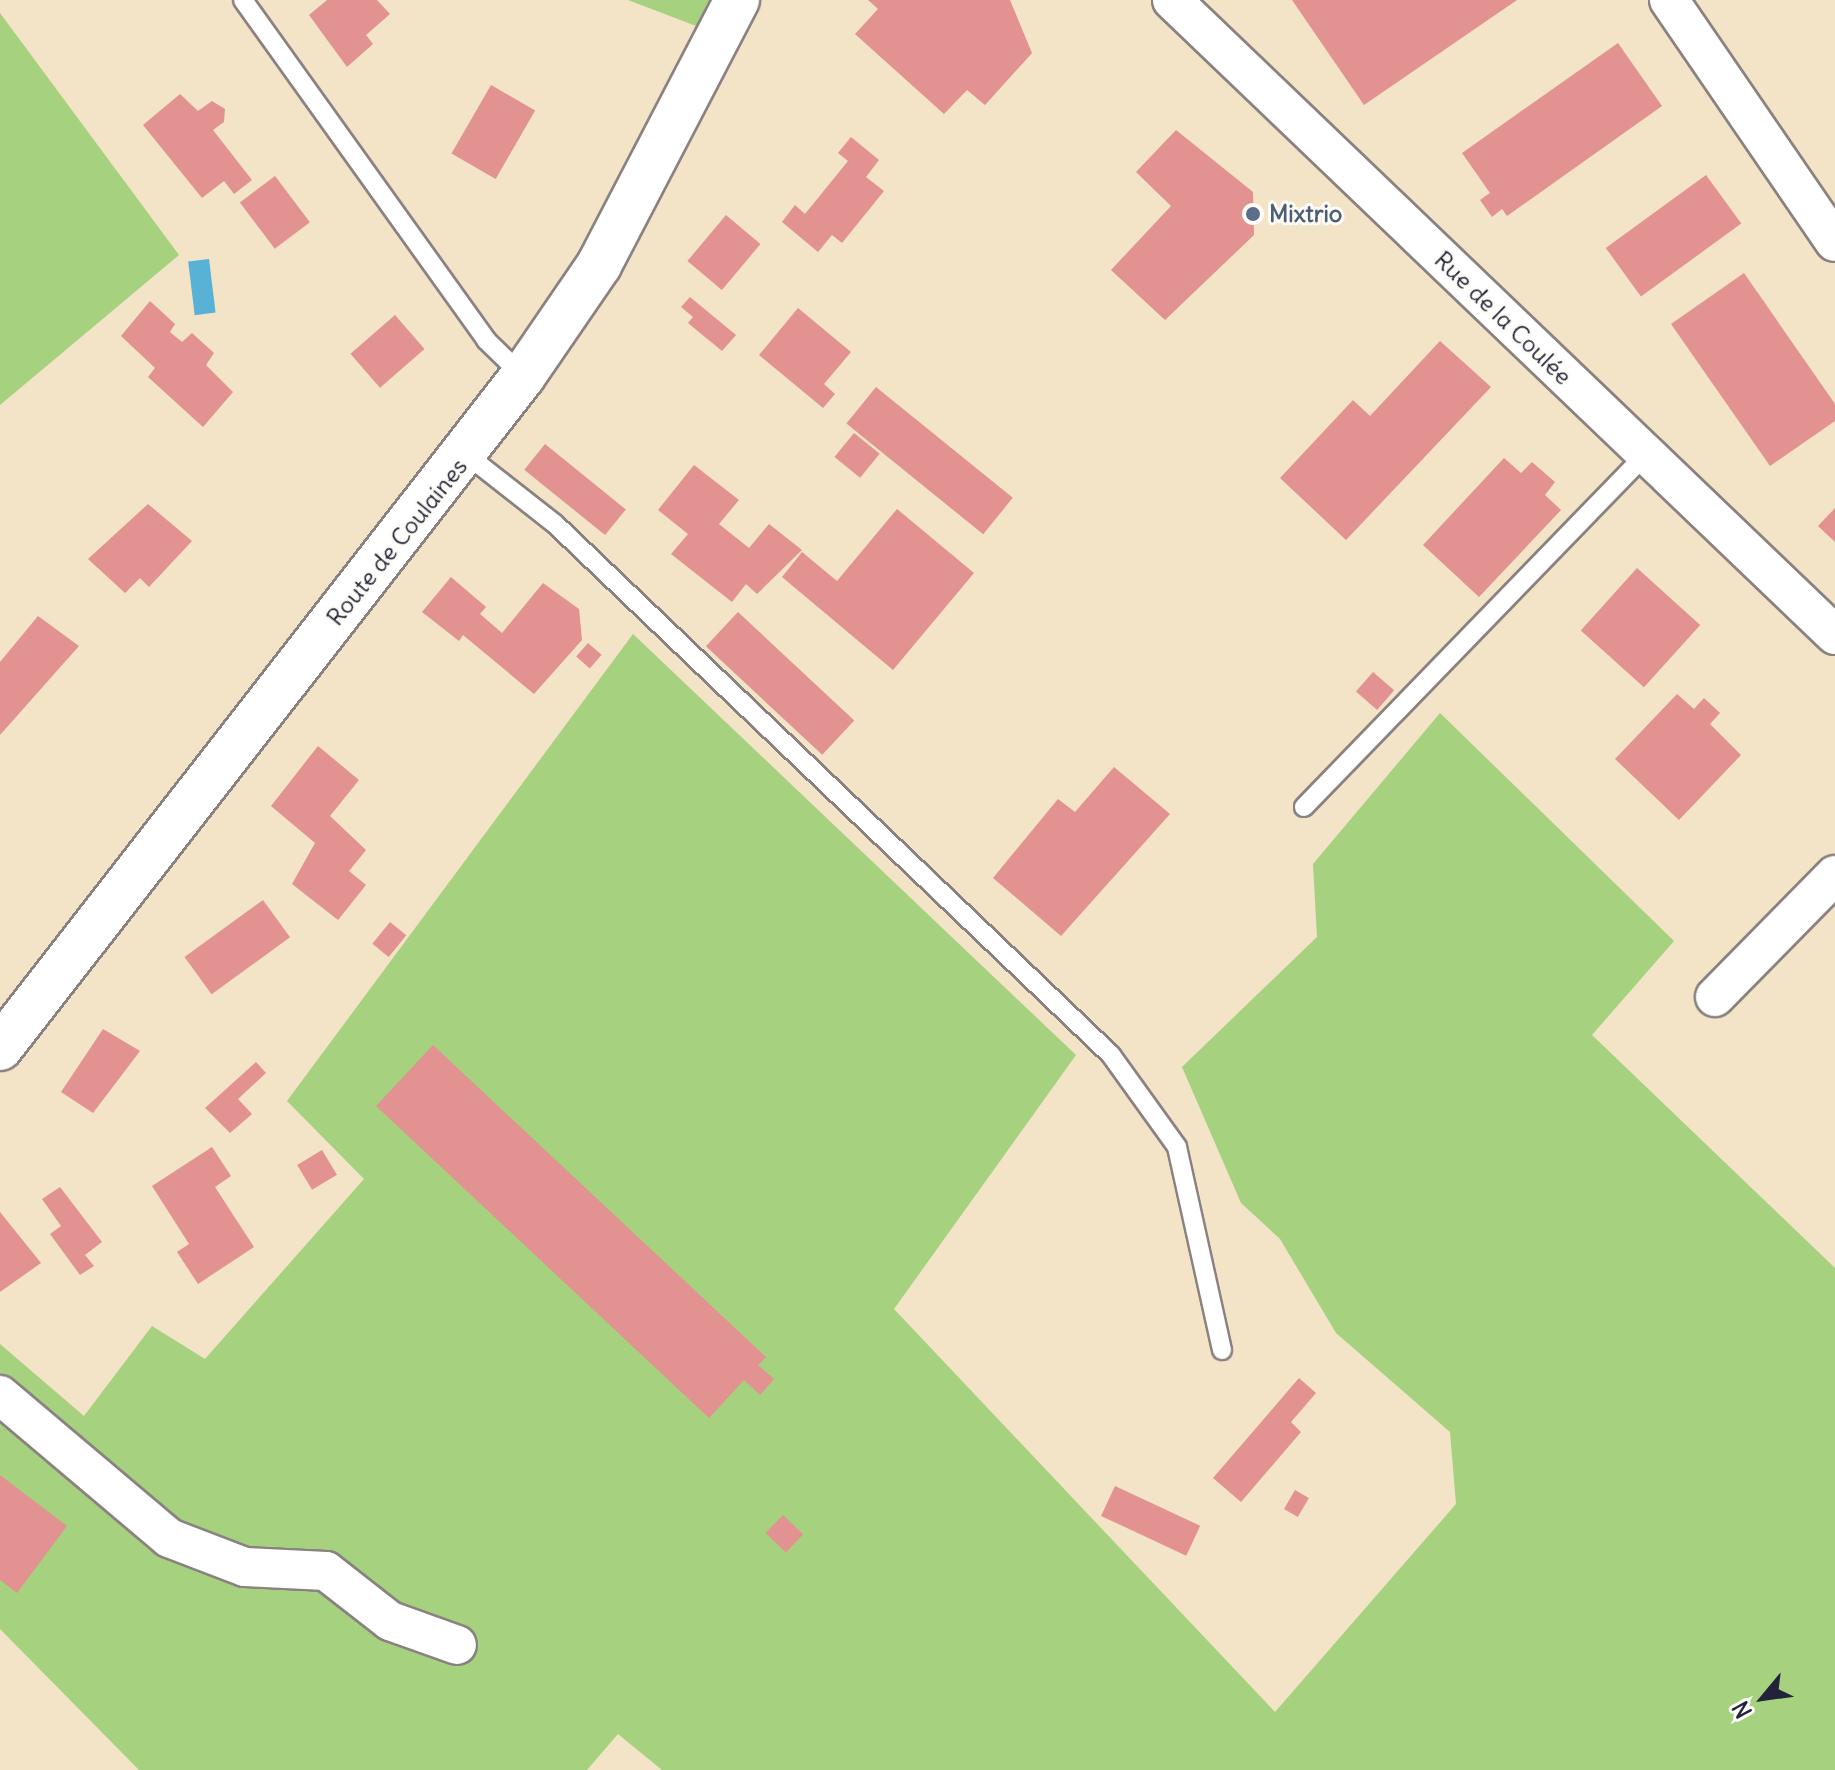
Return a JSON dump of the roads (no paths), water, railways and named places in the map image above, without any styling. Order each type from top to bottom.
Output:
[{"type":"street","name":"Route de Coulaines","points":[[0,1048],[467,455],[523,376],[599,265],[737,0]]},
{"type":"street","name":"Rue de la Coulée","points":[[1172,0],[1835,635]]},
{"type":"street","points":[[1669,0],[1835,242]]},
{"type":"street","points":[[1715,997],[1835,875]]},
{"type":"street","points":[[0,1395],[169,1538],[245,1567],[326,1571],[390,1621],[457,1645]]},
{"type":"lane","points":[[243,0],[486,340],[523,376]]},
{"type":"lane","points":[[1304,807],[1646,454]]},
{"type":"lane","points":[[467,455],[555,524],[1111,1055],[1177,1147],[1222,1350]]},
{"type":"water","points":[[209,259],[216,313],[195,315],[188,262]]},
{"type":"place","name":"Mixtrio","points":[[1253,214]]}]
